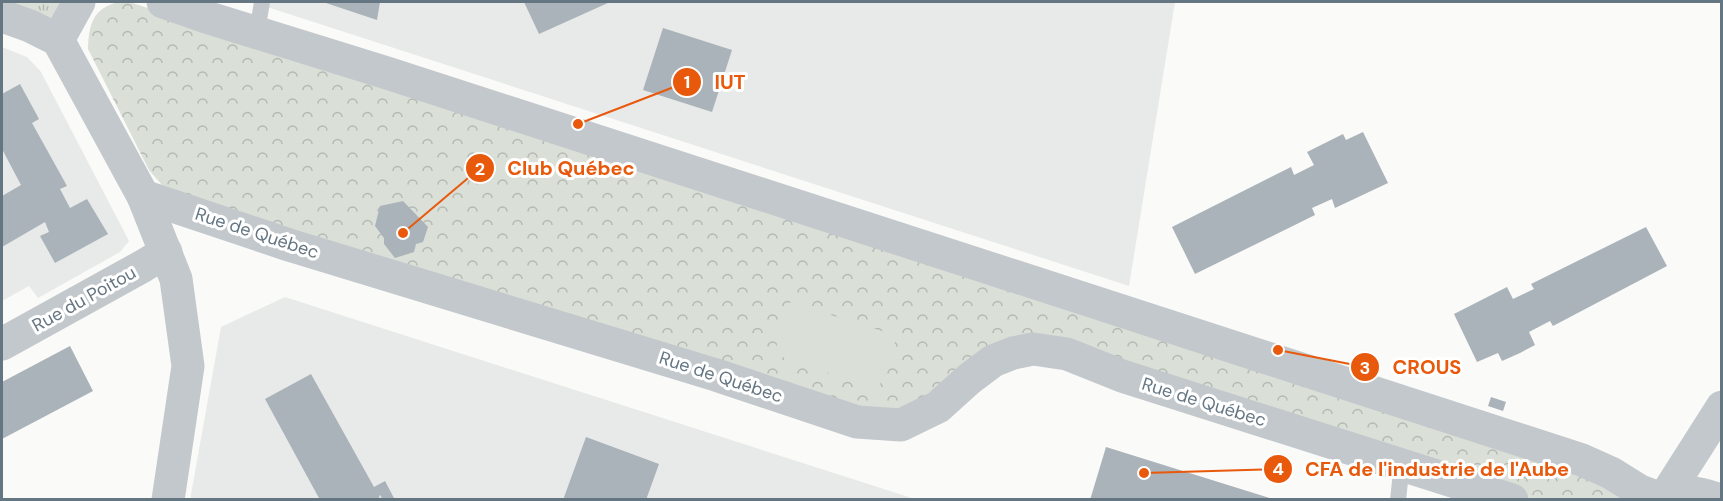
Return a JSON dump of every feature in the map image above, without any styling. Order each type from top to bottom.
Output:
[{"type":"street","points":[[58,40],[79,2]]},
{"type":"street","points":[[163,2],[206,17],[259,17],[1582,460],[1611,473],[1640,491],[1660,497],[1684,492],[1703,493],[1720,500]]},
{"type":"street","points":[[2,16],[30,26],[58,40],[143,196],[176,279],[188,366],[168,500]]},
{"type":"street","name":"Rue de Québec","points":[[143,196],[289,244],[716,375],[857,422],[901,425],[938,407],[993,361],[1013,353],[1033,350],[1067,354],[1122,376],[1512,500]]},
{"type":"street","name":"Rue du Poitou","points":[[2,344],[143,267],[166,252]]},
{"type":"street","points":[[1660,497],[1721,409]]},
{"type":"lane","points":[[1398,500],[1402,464]]},
{"type":"shaded area","points":[[252,2],[1175,2],[1129,286]]},
{"type":"shaded area","points":[[2,47],[27,57],[41,72],[129,241],[120,252],[38,298],[29,286],[2,301]]},
{"type":"shaded area","points":[[285,297],[915,499],[190,500],[221,327]]},
{"type":"green space","points":[[2,2],[66,2],[58,16],[49,19]]},
{"type":"green space","points":[[129,2],[1218,349],[1579,468],[1627,499],[1533,499],[1066,344],[926,404],[883,417],[181,196],[162,185],[149,170],[88,49],[91,25],[97,14],[109,5]]},
{"type":"green space","points":[[790,302],[897,336],[878,390],[774,354]]},
{"type":"building","points":[[323,2],[380,2],[377,20]]},
{"type":"building","points":[[524,2],[610,2],[539,34]]},
{"type":"building","points":[[663,28],[732,50],[712,112],[643,90]]},
{"type":"building","points":[[20,84],[39,119],[32,123],[67,186],[60,189],[70,208],[87,199],[108,234],[55,263],[40,236],[49,232],[45,222],[2,247],[2,196],[21,185],[2,149],[2,94]]},
{"type":"building","points":[[1363,132],[1388,183],[1335,208],[1332,199],[1312,208],[1315,215],[1195,274],[1172,227],[1291,167],[1294,175],[1314,165],[1307,152],[1343,134],[1346,140]]},
{"type":"building","points":[[403,201],[428,227],[423,242],[416,244],[414,252],[395,258],[384,244],[384,238],[375,226],[380,206]]},
{"type":"building","points":[[1646,227],[1667,266],[1553,326],[1550,321],[1529,332],[1535,345],[1520,353],[1502,361],[1498,353],[1477,362],[1454,314],[1507,287],[1513,299],[1534,289],[1531,284]]},
{"type":"building","points":[[70,346],[93,391],[2,439],[2,382]]},
{"type":"building","points":[[311,374],[374,487],[385,481],[395,500],[383,500],[380,495],[380,500],[320,500],[265,399]]},
{"type":"building","points":[[1491,397],[1506,402],[1503,411],[1488,406]]},
{"type":"building","points":[[586,437],[659,464],[646,500],[563,500]]},
{"type":"building","points":[[1106,447],[1273,499],[1273,500],[1090,500]]},
{"type":"place","name":"IUT","points":[[578,124]]},
{"type":"place","name":"Club Québec","points":[[403,233]]},
{"type":"place","name":"CROUS","points":[[1278,350]]},
{"type":"place","name":"CFA de l'industrie de l'Aube","points":[[1144,473]]}]
